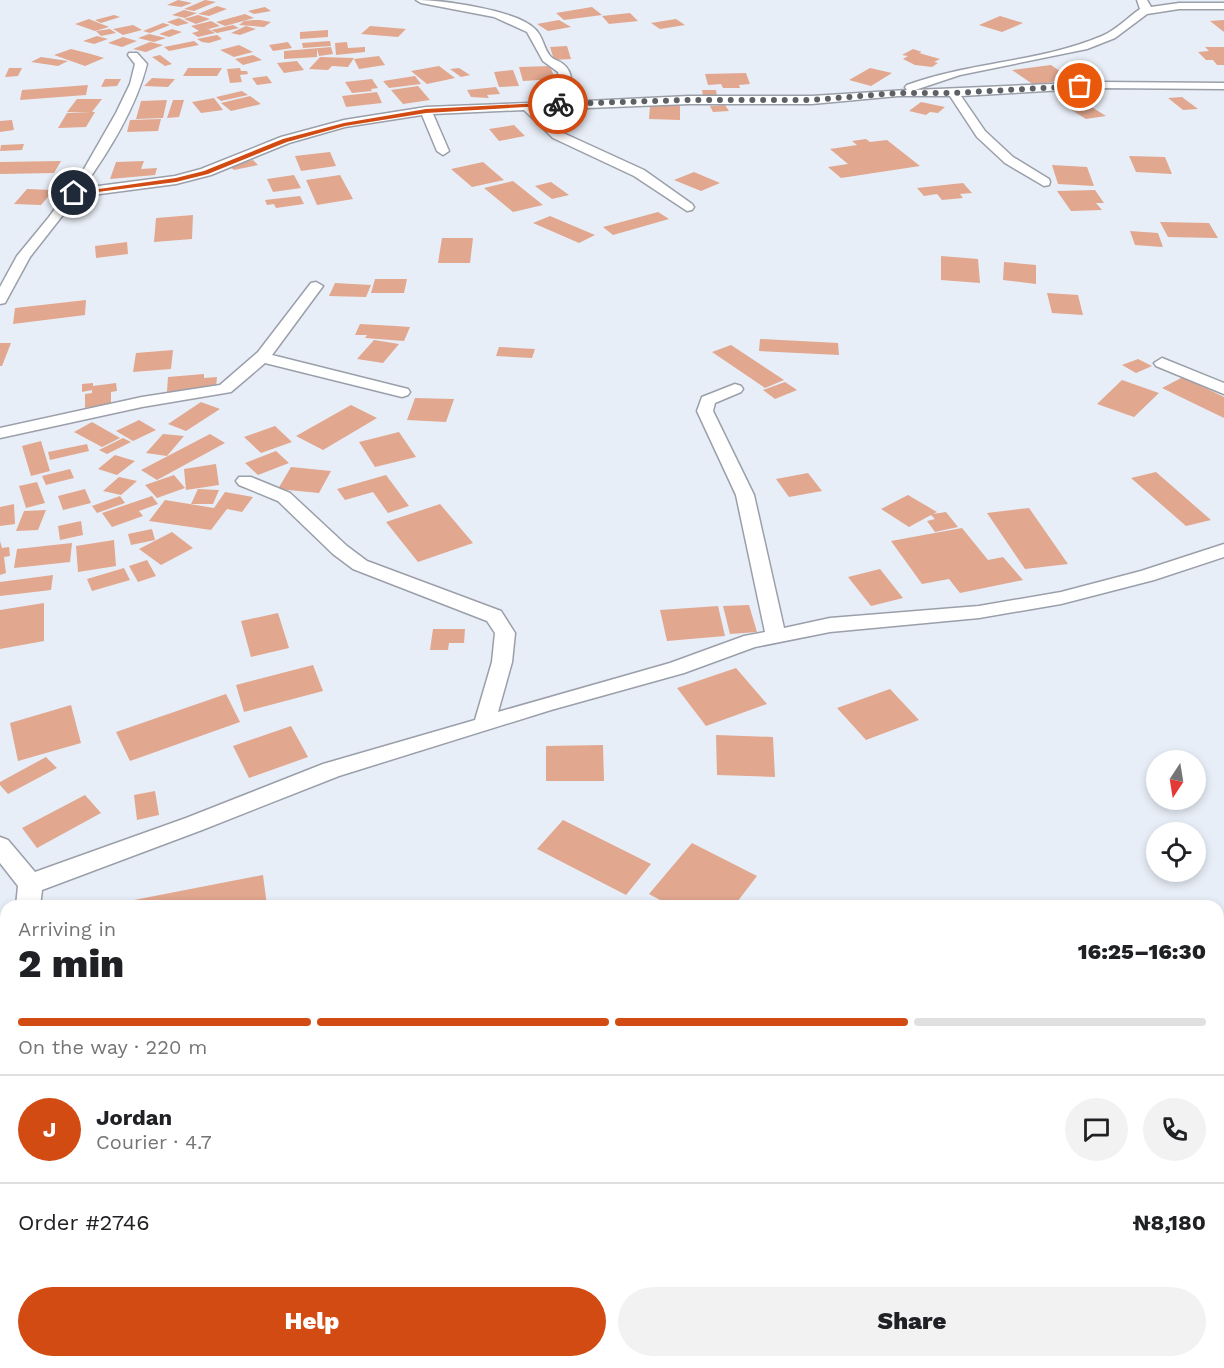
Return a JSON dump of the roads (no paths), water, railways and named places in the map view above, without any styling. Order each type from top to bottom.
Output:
[{"type":"street","points":[[429,1],[497,14],[531,30],[547,59],[561,67],[564,72],[566,91],[560,104]]},
{"type":"street","points":[[463,6],[491,1]]},
{"type":"street","points":[[898,93],[924,82],[992,65],[1056,54],[1108,37],[1143,5],[1224,6]]},
{"type":"street","points":[[0,300],[24,256],[74,193],[122,113],[136,84],[141,64],[133,55]]},
{"type":"street","points":[[74,193],[176,180],[206,172],[285,140],[344,124],[426,111],[689,100],[812,100],[898,93],[953,93],[1099,85],[1224,86]]},
{"type":"street","points":[[953,93],[981,134],[1009,160],[1044,182]]},
{"type":"street","points":[[526,106],[557,135],[639,173],[687,207]]},
{"type":"street","points":[[426,111],[443,151]]},
{"type":"street","points":[[0,433],[142,402],[225,389],[236,382],[261,357],[316,286]]},
{"type":"street","points":[[261,357],[402,392]]},
{"type":"street","points":[[1162,363],[1224,389]]},
{"type":"street","points":[[735,389],[708,400],[705,411],[745,495],[776,636]]},
{"type":"street","points":[[245,481],[284,497],[340,550],[360,565],[494,616],[505,633],[502,662],[484,725]]},
{"type":"street","points":[[0,846],[29,895],[194,824],[331,770],[544,705],[677,668],[752,641],[830,625],[979,612],[1061,598],[1147,576],[1210,557],[1224,550]]}]
